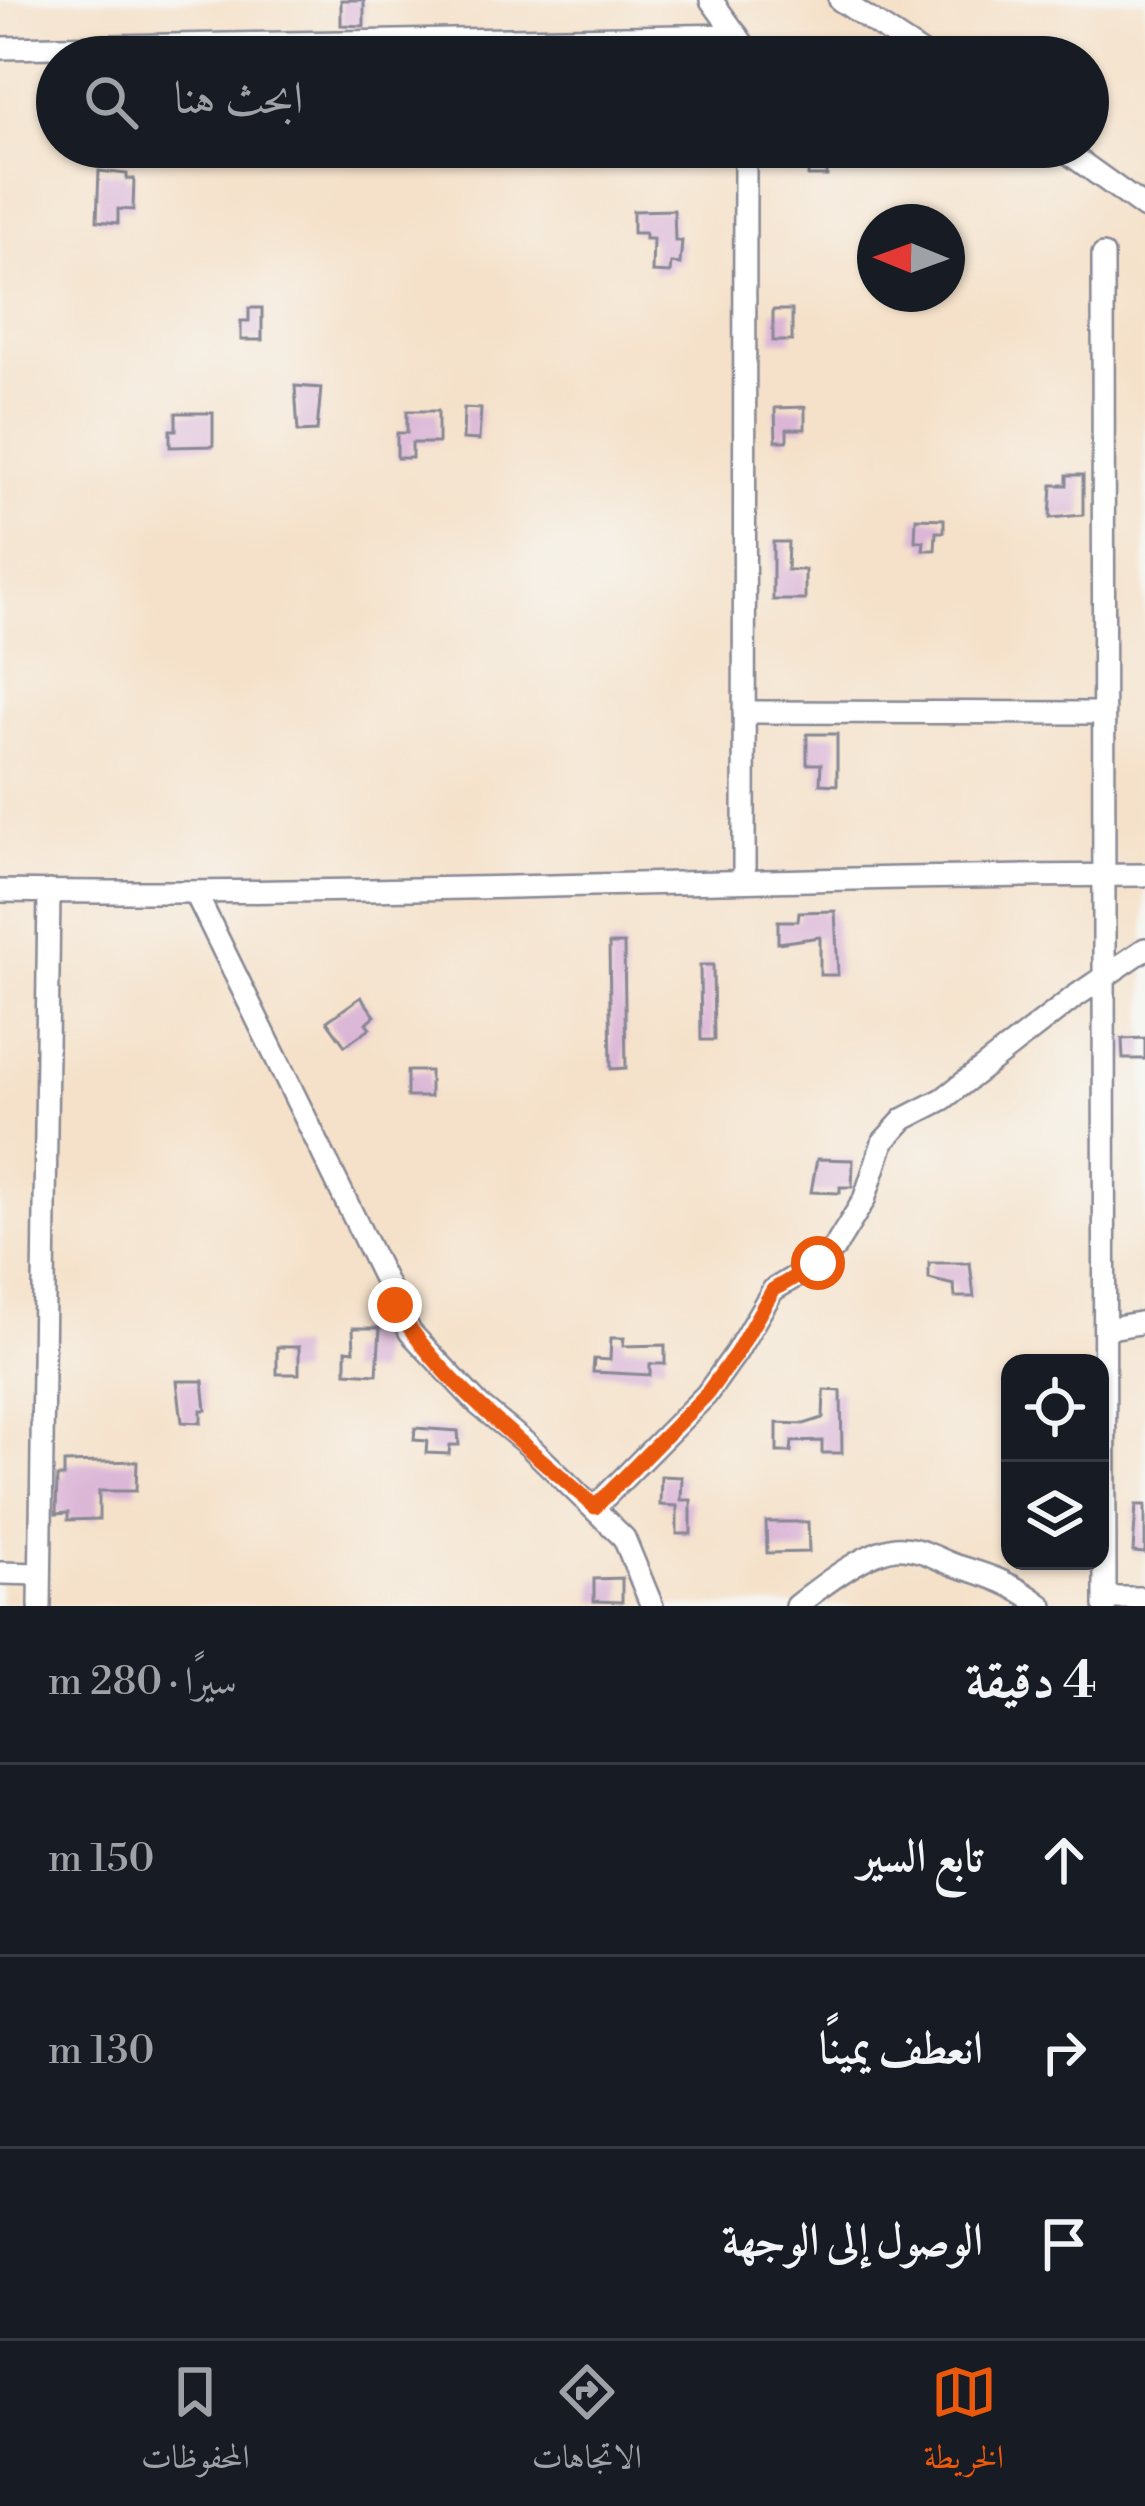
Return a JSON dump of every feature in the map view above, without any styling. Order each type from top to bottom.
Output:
[{"type":"street","points":[[711,0],[737,35]]},
{"type":"street","points":[[840,0],[895,36]]},
{"type":"street","points":[[680,36],[737,35]]},
{"type":"street","points":[[0,48],[36,47]]},
{"type":"street","points":[[744,879],[746,168]]},
{"type":"street","points":[[1089,168],[1145,208]]},
{"type":"street","points":[[1103,255],[1105,1602],[1145,1598]]},
{"type":"street","points":[[745,712],[1101,713]]},
{"type":"street","points":[[0,891],[196,894],[744,879],[1145,875]]},
{"type":"street","points":[[40,1606],[49,892]]},
{"type":"street","points":[[196,894],[410,1332],[479,1406],[595,1507],[623,1538],[652,1606]]},
{"type":"street","points":[[595,1507],[706,1395],[773,1290],[835,1247],[864,1200],[883,1142],[904,1118],[943,1099],[1145,949]]},
{"type":"street","points":[[1106,1329],[1145,1322]]},
{"type":"street","points":[[796,1606],[887,1548],[904,1548],[991,1574],[1042,1606]]},
{"type":"street","points":[[0,1573],[40,1574]]},
{"type":"building","points":[[341,0],[364,0],[364,26],[341,25]]},
{"type":"building","points":[[808,168],[827,168],[827,176],[808,176]]},
{"type":"building","points":[[99,171],[134,179],[133,210],[118,209],[118,223],[97,221]]},
{"type":"building","points":[[674,210],[675,241],[682,241],[680,264],[671,263],[670,273],[652,272],[653,239],[633,233],[633,211]]},
{"type":"building","points":[[249,308],[262,308],[262,340],[241,340],[241,321],[249,321]]},
{"type":"building","points":[[773,310],[792,310],[792,341],[773,341]]},
{"type":"building","points":[[295,386],[321,388],[317,431],[298,432]]},
{"type":"building","points":[[805,407],[805,429],[787,429],[787,441],[776,441],[775,408]]},
{"type":"building","points":[[464,408],[481,409],[479,440],[463,439]]},
{"type":"building","points":[[407,411],[438,411],[438,443],[412,443],[412,458],[397,458],[397,433],[407,433]]},
{"type":"building","points":[[176,413],[213,413],[213,446],[170,447]]},
{"type":"building","points":[[1067,475],[1083,475],[1083,515],[1050,518],[1052,485],[1067,485]]},
{"type":"building","points":[[916,518],[944,519],[944,532],[936,532],[935,550],[923,550],[924,541],[915,541]]},
{"type":"building","points":[[773,542],[788,542],[787,570],[805,570],[805,600],[773,600]]},
{"type":"building","points":[[807,734],[837,734],[837,785],[820,784],[821,764],[807,764]]},
{"type":"building","points":[[835,911],[838,975],[820,975],[820,937],[778,943],[778,921],[798,921],[799,912]]},
{"type":"building","points":[[609,944],[624,944],[626,1068],[611,1069]]},
{"type":"building","points":[[700,965],[713,965],[714,1040],[701,1040]]},
{"type":"building","points":[[361,997],[375,1016],[366,1023],[370,1028],[345,1046],[327,1021]]},
{"type":"building","points":[[1145,1038],[1145,1059],[1123,1059],[1122,1039]]},
{"type":"building","points":[[407,1071],[430,1071],[430,1097],[407,1097]]},
{"type":"building","points":[[817,1159],[853,1160],[852,1187],[840,1187],[840,1193],[811,1192]]},
{"type":"building","points":[[929,1263],[970,1263],[974,1297],[955,1297],[954,1285],[929,1279]]},
{"type":"building","points":[[353,1328],[380,1328],[377,1374],[346,1372],[346,1350],[354,1351]]},
{"type":"building","points":[[611,1338],[624,1338],[623,1346],[665,1345],[665,1364],[650,1364],[650,1375],[593,1372],[594,1359],[610,1360]]},
{"type":"building","points":[[277,1347],[299,1347],[299,1374],[277,1374]]},
{"type":"building","points":[[177,1381],[203,1381],[206,1410],[201,1410],[201,1423],[182,1422]]},
{"type":"building","points":[[824,1390],[841,1391],[842,1453],[822,1453],[822,1441],[792,1442],[791,1452],[777,1452],[777,1423],[804,1424],[823,1418]]},
{"type":"building","points":[[415,1428],[458,1431],[459,1445],[450,1445],[449,1454],[426,1453],[427,1441],[414,1440]]},
{"type":"building","points":[[137,1461],[136,1491],[99,1491],[99,1519],[68,1520],[68,1513],[56,1514],[57,1477],[64,1477],[64,1463]]},
{"type":"building","points":[[661,1476],[682,1477],[681,1500],[691,1500],[691,1534],[677,1534],[677,1506],[660,1505]]},
{"type":"building","points":[[1136,1505],[1145,1505],[1145,1553],[1133,1552]]},
{"type":"building","points":[[766,1522],[808,1522],[809,1552],[767,1553]]},
{"type":"building","points":[[622,1578],[622,1602],[594,1601],[594,1579]]},
{"type":"route","points":[[395,1305],[410,1332],[479,1406],[595,1507],[706,1395],[773,1290],[818,1263]]}]
